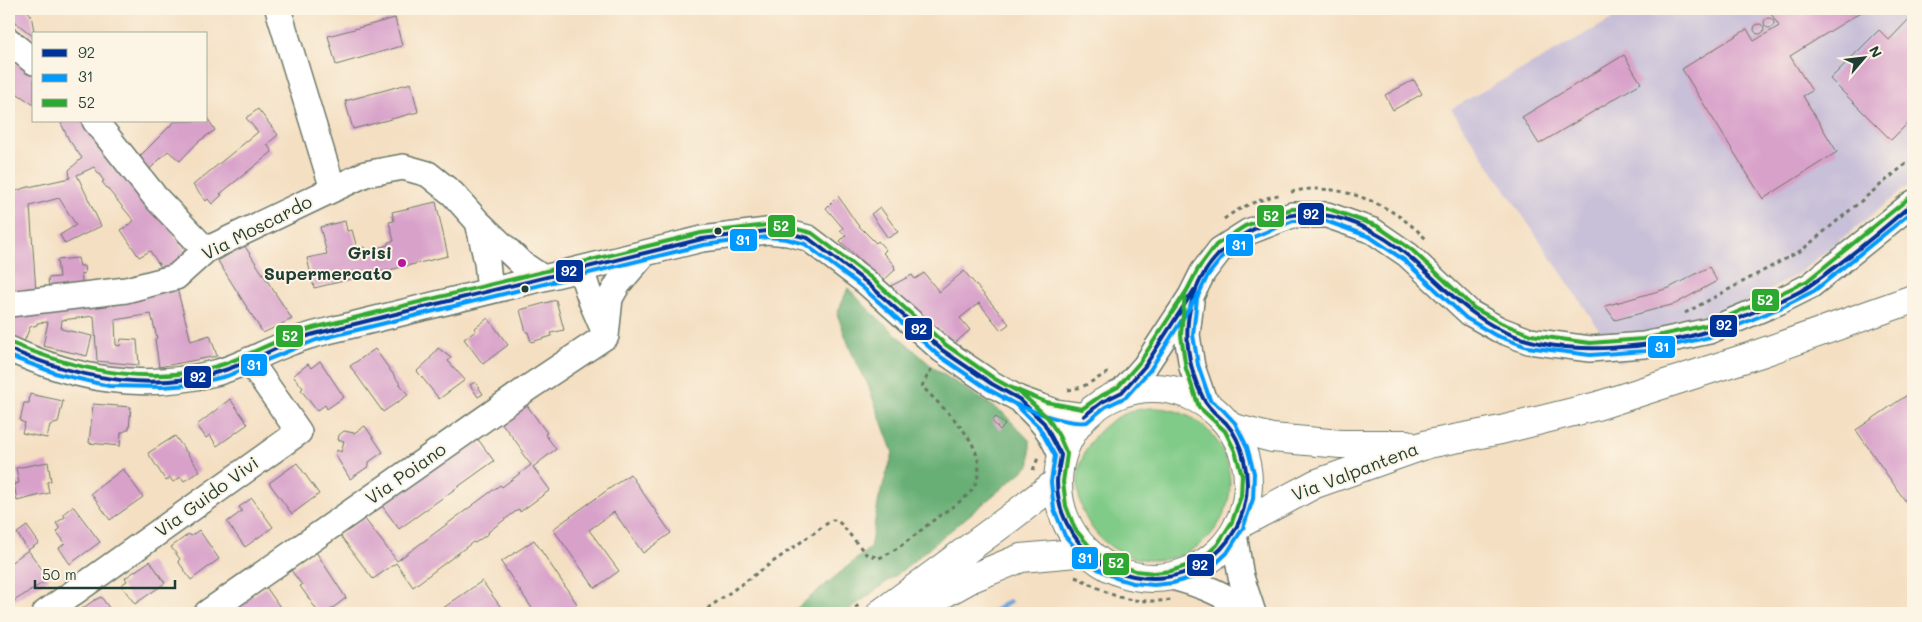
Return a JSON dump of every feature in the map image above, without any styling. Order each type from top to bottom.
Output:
[{"type":"main road","points":[[1428,444],[1501,430],[1597,406],[1758,354],[1913,299]]},
{"type":"main road","name":"Via Valpantena","points":[[872,608],[1010,518],[1052,463],[1084,416],[1102,402],[1122,392],[1143,388],[1165,388],[1186,394],[1205,404],[1218,414],[1230,427],[1241,448],[1248,474],[1247,497],[1236,529],[1222,549],[1208,562],[1191,571],[1174,588],[1154,579],[1135,577],[1118,572],[1101,564],[1087,552],[1070,532],[1060,508],[1052,463]]},
{"type":"main road","name":"Via Valpantena","points":[[1230,427],[1272,438],[1342,444],[1428,444]]},
{"type":"main road","name":"Via Valpantena","points":[[1236,529],[1315,484],[1428,444]]},
{"type":"main road","points":[[915,613],[943,594],[972,578],[1021,558],[1087,552]]},
{"type":"street","name":"Via Moscardo","points":[[278,9],[333,189]]},
{"type":"street","points":[[9,41],[32,60]]},
{"type":"street","points":[[96,122],[156,198],[206,250]]},
{"type":"street","name":"Via Moscardo","points":[[9,304],[126,290],[176,277],[206,250],[365,174],[403,167],[428,174],[453,194],[478,222],[521,263],[543,278]]},
{"type":"street","name":"Via Valpantena","points":[[1122,392],[1145,366],[1192,296],[1203,272],[1220,250],[1248,232],[1292,215],[1327,215],[1373,231],[1408,255],[1470,313],[1498,329],[1530,341],[1590,349],[1644,345],[1709,331],[1778,302],[1810,286],[1913,203]]},
{"type":"street","name":"Via Moscardo","points":[[478,222],[487,262],[490,291]]},
{"type":"street","points":[[9,349],[68,372],[117,382],[164,381],[216,373],[291,342],[340,328],[702,239],[767,231],[788,233],[808,238],[866,282],[942,350],[992,384],[1018,399],[1055,412],[1084,416]]},
{"type":"street","points":[[606,336],[610,298],[618,284],[644,253]]},
{"type":"street","points":[[581,270],[606,336]]},
{"type":"street","name":"Via Valpantena","points":[[1192,296],[1187,335],[1192,367],[1205,404]]},
{"type":"street","name":"Via Poiano","points":[[207,613],[606,336]]},
{"type":"street","name":"Via Guido Vivi","points":[[45,613],[299,432],[250,360]]},
{"type":"street","points":[[1018,399],[1044,423],[1054,439],[1052,463]]},
{"type":"street","points":[[1236,529],[1241,577],[1252,613]]},
{"type":"street","points":[[1174,588],[1203,585],[1234,600],[1252,613]]},
{"type":"path","points":[[701,613],[832,520],[836,520],[841,524],[866,554],[879,558],[895,549],[971,492],[979,476],[980,464],[973,444],[922,386],[942,350]]},
{"type":"path","points":[[1030,474],[1036,467],[1052,463]]},
{"type":"path","points":[[1067,574],[1089,582],[1112,594],[1149,602],[1174,588]]},
{"type":"path","points":[[849,613],[872,608]]},
{"type":"shaded area","points":[[1619,9],[1913,9],[1913,182],[1799,273],[1692,334],[1619,363],[1597,326],[1451,109],[1621,14]]},
{"type":"green space","points":[[848,288],[869,310],[935,369],[1002,412],[1030,441],[1030,465],[904,569],[845,613],[791,613],[870,548],[879,498],[893,453],[868,385],[851,351],[837,314]]},
{"type":"green space","points":[[1154,408],[1183,414],[1208,430],[1224,455],[1230,484],[1224,513],[1208,538],[1183,554],[1154,560],[1125,554],[1100,538],[1084,513],[1078,484],[1084,455],[1100,430],[1125,414]]},
{"type":"building","points":[[9,9],[26,9],[31,15],[35,32],[32,32],[32,35],[9,17]]},
{"type":"building","points":[[1768,9],[1866,9],[1790,56],[1812,91],[1803,96],[1837,152],[1763,199],[1682,69],[1747,29],[1754,41],[1779,26]]},
{"type":"building","points":[[1913,15],[1913,118],[1891,140],[1830,79],[1879,30],[1889,40]]},
{"type":"building","points":[[395,18],[402,46],[336,65],[328,36]]},
{"type":"building","points":[[1767,18],[1771,18],[1774,23],[1773,27],[1767,28],[1764,25],[1764,21]]},
{"type":"building","points":[[1757,24],[1761,24],[1764,29],[1763,33],[1757,34],[1754,31],[1754,27]]},
{"type":"building","points":[[1624,55],[1641,83],[1539,144],[1522,117]]},
{"type":"building","points":[[9,59],[32,73],[32,104],[9,88]]},
{"type":"building","points":[[1414,80],[1422,94],[1393,110],[1385,95]]},
{"type":"building","points":[[411,83],[418,112],[353,129],[345,101]]},
{"type":"building","points":[[258,109],[278,135],[267,144],[272,152],[220,194],[222,195],[212,204],[208,199],[206,201],[193,185],[258,132],[246,118]]},
{"type":"building","points":[[208,119],[215,130],[198,142],[180,161],[168,151],[148,171],[137,159],[174,122],[208,122]]},
{"type":"building","points":[[60,122],[91,122],[188,255],[164,272],[150,251],[139,257],[121,230],[134,221],[102,182],[104,181],[94,167],[77,175],[101,226],[65,244],[60,235],[76,225],[59,198],[30,206],[36,292],[9,293],[9,194],[24,188],[70,178],[69,170],[82,158],[69,140]]},
{"type":"building","points":[[838,196],[857,224],[886,250],[883,253],[894,265],[895,270],[883,281],[840,241],[846,235],[840,231],[843,228],[826,208]]},
{"type":"building","points":[[436,202],[448,256],[314,288],[307,258],[327,254],[320,227],[345,221],[347,231],[352,230],[357,248],[364,247],[365,251],[388,245],[388,242],[394,241],[389,222],[394,221],[392,212]]},
{"type":"building","points":[[880,207],[898,232],[888,238],[871,214]]},
{"type":"building","points":[[244,245],[292,319],[263,333],[218,261]]},
{"type":"building","points":[[78,258],[80,266],[84,266],[85,273],[81,274],[83,287],[49,291],[48,278],[59,277],[57,260]]},
{"type":"building","points":[[1709,267],[1717,281],[1675,304],[1615,320],[1605,306],[1669,288]]},
{"type":"building","points":[[964,271],[1009,324],[1001,330],[979,303],[960,318],[970,330],[955,343],[889,287],[912,275],[915,279],[924,273],[939,292]]},
{"type":"building","points":[[175,281],[191,341],[210,335],[217,356],[159,367],[155,339],[157,338],[151,314],[115,320],[116,345],[120,346],[121,339],[137,340],[139,365],[97,361],[94,316],[62,320],[61,329],[92,336],[87,356],[43,346],[48,322],[37,323],[37,325],[30,327],[24,342],[9,335],[9,310]]},
{"type":"building","points":[[556,300],[564,330],[551,333],[552,336],[531,342],[520,310]]},
{"type":"building","points":[[488,318],[508,345],[483,364],[464,339],[476,331],[475,328]]},
{"type":"building","points":[[438,348],[451,358],[448,361],[465,380],[439,399],[417,371]]},
{"type":"building","points":[[375,349],[408,395],[383,412],[350,366]]},
{"type":"building","points":[[320,361],[344,397],[327,409],[325,405],[317,411],[293,376],[308,364],[311,368]]},
{"type":"building","points":[[475,382],[483,394],[478,397],[470,385]]},
{"type":"building","points":[[1913,391],[1913,512],[1856,430]]},
{"type":"building","points":[[30,394],[63,401],[58,423],[50,425],[47,438],[22,433],[25,423],[20,421],[24,403],[29,403]]},
{"type":"building","points":[[230,399],[248,424],[217,446],[210,435],[206,438],[197,425]]},
{"type":"building","points":[[93,404],[131,407],[129,429],[121,433],[120,446],[89,443]]},
{"type":"building","points":[[526,404],[556,449],[533,467],[550,490],[520,512],[519,509],[489,533],[475,543],[473,542],[413,587],[396,563],[373,579],[340,535],[364,518],[397,561],[500,485],[502,487],[531,465],[501,422]]},
{"type":"building","points":[[996,417],[1005,425],[1000,430],[992,421]]},
{"type":"building","points":[[365,426],[383,452],[369,462],[369,466],[350,479],[336,456],[337,450],[341,452],[344,441],[338,440],[339,435],[344,431],[354,433]]},
{"type":"building","points":[[175,436],[200,471],[184,481],[181,477],[173,482],[170,478],[166,481],[148,453]]},
{"type":"building","points":[[477,438],[494,461],[399,529],[380,503]]},
{"type":"building","points":[[48,462],[51,481],[47,482],[49,493],[17,501],[14,484],[19,483],[16,468]]},
{"type":"building","points":[[297,463],[319,494],[292,514],[269,483]]},
{"type":"building","points":[[123,469],[143,497],[110,520],[91,493]]},
{"type":"building","points":[[630,474],[671,533],[643,553],[614,512],[589,530],[619,571],[595,588],[553,529]]},
{"type":"building","points":[[252,498],[273,527],[245,547],[227,522],[242,511],[239,507]]},
{"type":"building","points":[[73,506],[100,542],[70,564],[59,548],[65,543],[57,532],[60,529],[56,523],[65,517],[63,514]]},
{"type":"building","points":[[27,526],[39,543],[28,550],[17,533]]},
{"type":"building","points":[[199,530],[219,559],[191,580],[171,547],[189,534],[191,536]]},
{"type":"building","points":[[534,540],[577,604],[563,613],[535,613],[501,562]]},
{"type":"building","points":[[28,550],[49,579],[9,604],[9,564]]},
{"type":"building","points":[[316,552],[346,598],[326,613],[319,613],[291,570]]},
{"type":"building","points":[[150,561],[165,583],[135,604],[121,585],[127,581],[125,578]]},
{"type":"building","points":[[482,581],[505,613],[436,613]]},
{"type":"building","points":[[266,587],[282,610],[278,613],[226,613]]},
{"type":"building","points":[[101,597],[113,613],[76,613],[93,601]]},
{"type":"waterway","points":[[991,613],[1009,602]]},
{"type":"transit line","name":"52","points":[[11,343],[63,361],[116,373],[170,375],[197,371],[224,364],[313,328],[701,233],[767,225],[789,227],[812,233],[870,277],[946,345],[995,379],[1022,394],[1048,418],[1067,454],[1063,482],[1066,506],[1075,529],[1091,548],[1104,559],[1136,571],[1154,573],[1171,571],[1189,565],[1204,557],[1217,545],[1232,522],[1241,496],[1242,475],[1235,451],[1225,431],[1199,407],[1186,369],[1181,335],[1185,294],[1198,269],[1216,245],[1245,226],[1291,209],[1329,209],[1377,226],[1412,250],[1474,308],[1501,323],[1531,335],[1590,343],[1643,339],[1707,325],[1775,296],[1807,281],[1909,198]]},
{"type":"transit line","name":"92","points":[[1061,455],[1057,482],[1063,514],[1079,542],[1103,564],[1133,576],[1159,578],[1182,573],[1203,563],[1221,549],[1235,530],[1244,509],[1247,485],[1244,460],[1235,436],[1229,427],[1205,402],[1194,374],[1188,351],[1188,327],[1191,304],[1199,283],[1211,264],[1227,246],[1248,232],[1282,218],[1293,215],[1325,215],[1357,224],[1372,231],[1400,249],[1473,313],[1500,330],[1515,336],[1537,343],[1587,348],[1614,348],[1665,341],[1712,330],[1794,295],[1839,264],[1913,203]]},
{"type":"transit line","name":"31","points":[[9,356],[58,374],[109,386],[162,387],[189,385],[227,376],[316,340],[703,245],[767,237],[787,239],[805,244],[862,287],[938,355],[988,389],[1015,404],[1039,427],[1055,456],[1051,482],[1054,509],[1065,536],[1098,569],[1116,578],[1133,583],[1154,585],[1173,583],[1193,577],[1212,567],[1227,553],[1243,528],[1253,499],[1254,473],[1247,447],[1235,423],[1222,409],[1210,400],[1198,365],[1193,335],[1197,298],[1208,275],[1224,255],[1251,238],[1293,221],[1326,221],[1370,237],[1404,260],[1466,318],[1495,335],[1527,347],[1590,355],[1645,351],[1710,337],[1780,308],[1814,291],[1913,211]]},
{"type":"transit line","name":"92","points":[[9,349],[61,368],[88,375],[143,382],[198,377],[236,366],[314,334],[702,239],[767,231],[788,233],[808,238],[866,282],[942,350],[992,384],[1019,399],[1044,423],[1061,455]]},
{"type":"transit line","name":"52","points":[[1010,387],[1046,402],[1082,409],[1118,387],[1140,362],[1189,287]]},
{"type":"transit line","name":"92","points":[[1084,416],[1102,402],[1122,392],[1145,366],[1194,290]]},
{"type":"transit line","name":"31","points":[[1004,399],[1056,418],[1087,422],[1105,407],[1126,397],[1150,370],[1199,293]]},
{"type":"place","name":"Grisi Supermercato","points":[[402,263]]}]
